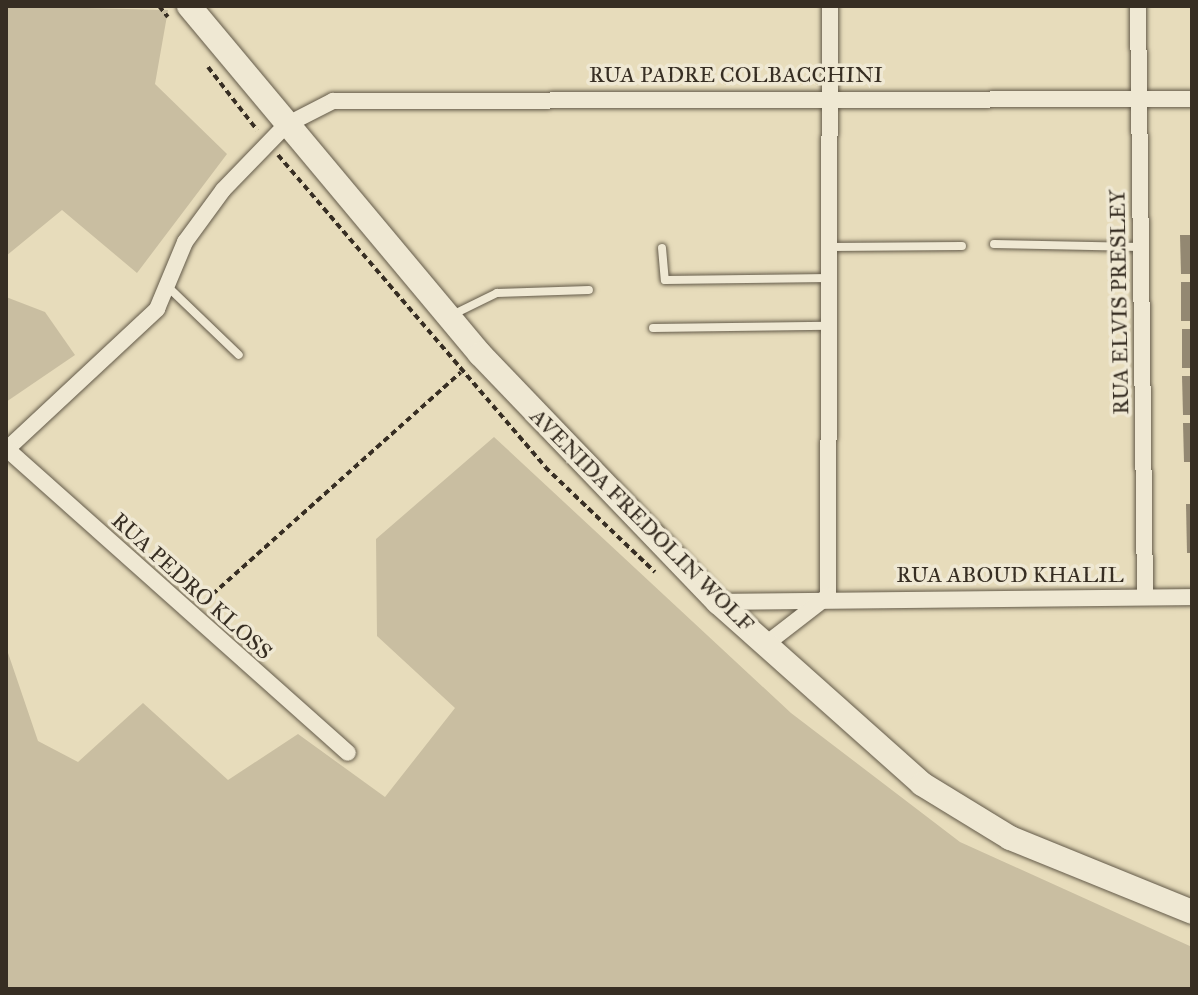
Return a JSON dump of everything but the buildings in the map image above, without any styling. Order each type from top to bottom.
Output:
[{"type":"main road","name":"AVENIDA FREDOLIN WOLF","points":[[189,6],[448,318],[718,602],[922,784],[971,816],[1192,912]]},
{"type":"street","points":[[766,644],[828,596],[831,278],[826,95],[830,6]]},
{"type":"street","name":"RUA ELVIS PRESLEY","points":[[1138,6],[1145,597]]},
{"type":"street","name":"RUA PADRE COLBACCHINI","points":[[286,125],[333,101],[367,96],[826,95],[1192,99]]},
{"type":"street","points":[[7,450],[157,309],[185,242],[286,125]]},
{"type":"street","name":"RUA PEDRO KLOSS","points":[[7,450],[348,753]]},
{"type":"street","name":"RUA ABOUD KHALIL","points":[[718,602],[828,596],[1192,597]]},
{"type":"lane","points":[[994,244],[1140,247]]},
{"type":"lane","points":[[830,247],[962,246]]},
{"type":"lane","points":[[662,248],[665,280],[831,278]]},
{"type":"lane","points":[[168,287],[239,355]]},
{"type":"lane","points":[[448,318],[483,295],[589,290]]},
{"type":"lane","points":[[653,328],[830,326]]},
{"type":"path","points":[[191,614],[480,354]]},
{"type":"shaded area","points":[[6,6],[168,10],[155,84],[227,154],[137,273],[62,210],[6,256]]},
{"type":"shaded area","points":[[6,297],[45,312],[75,355],[6,402]]},
{"type":"shaded area","points":[[494,437],[791,713],[960,842],[1192,947],[1192,989],[6,989],[6,647],[38,741],[78,762],[143,703],[228,780],[298,734],[385,797],[455,708],[377,636],[376,539]]}]
